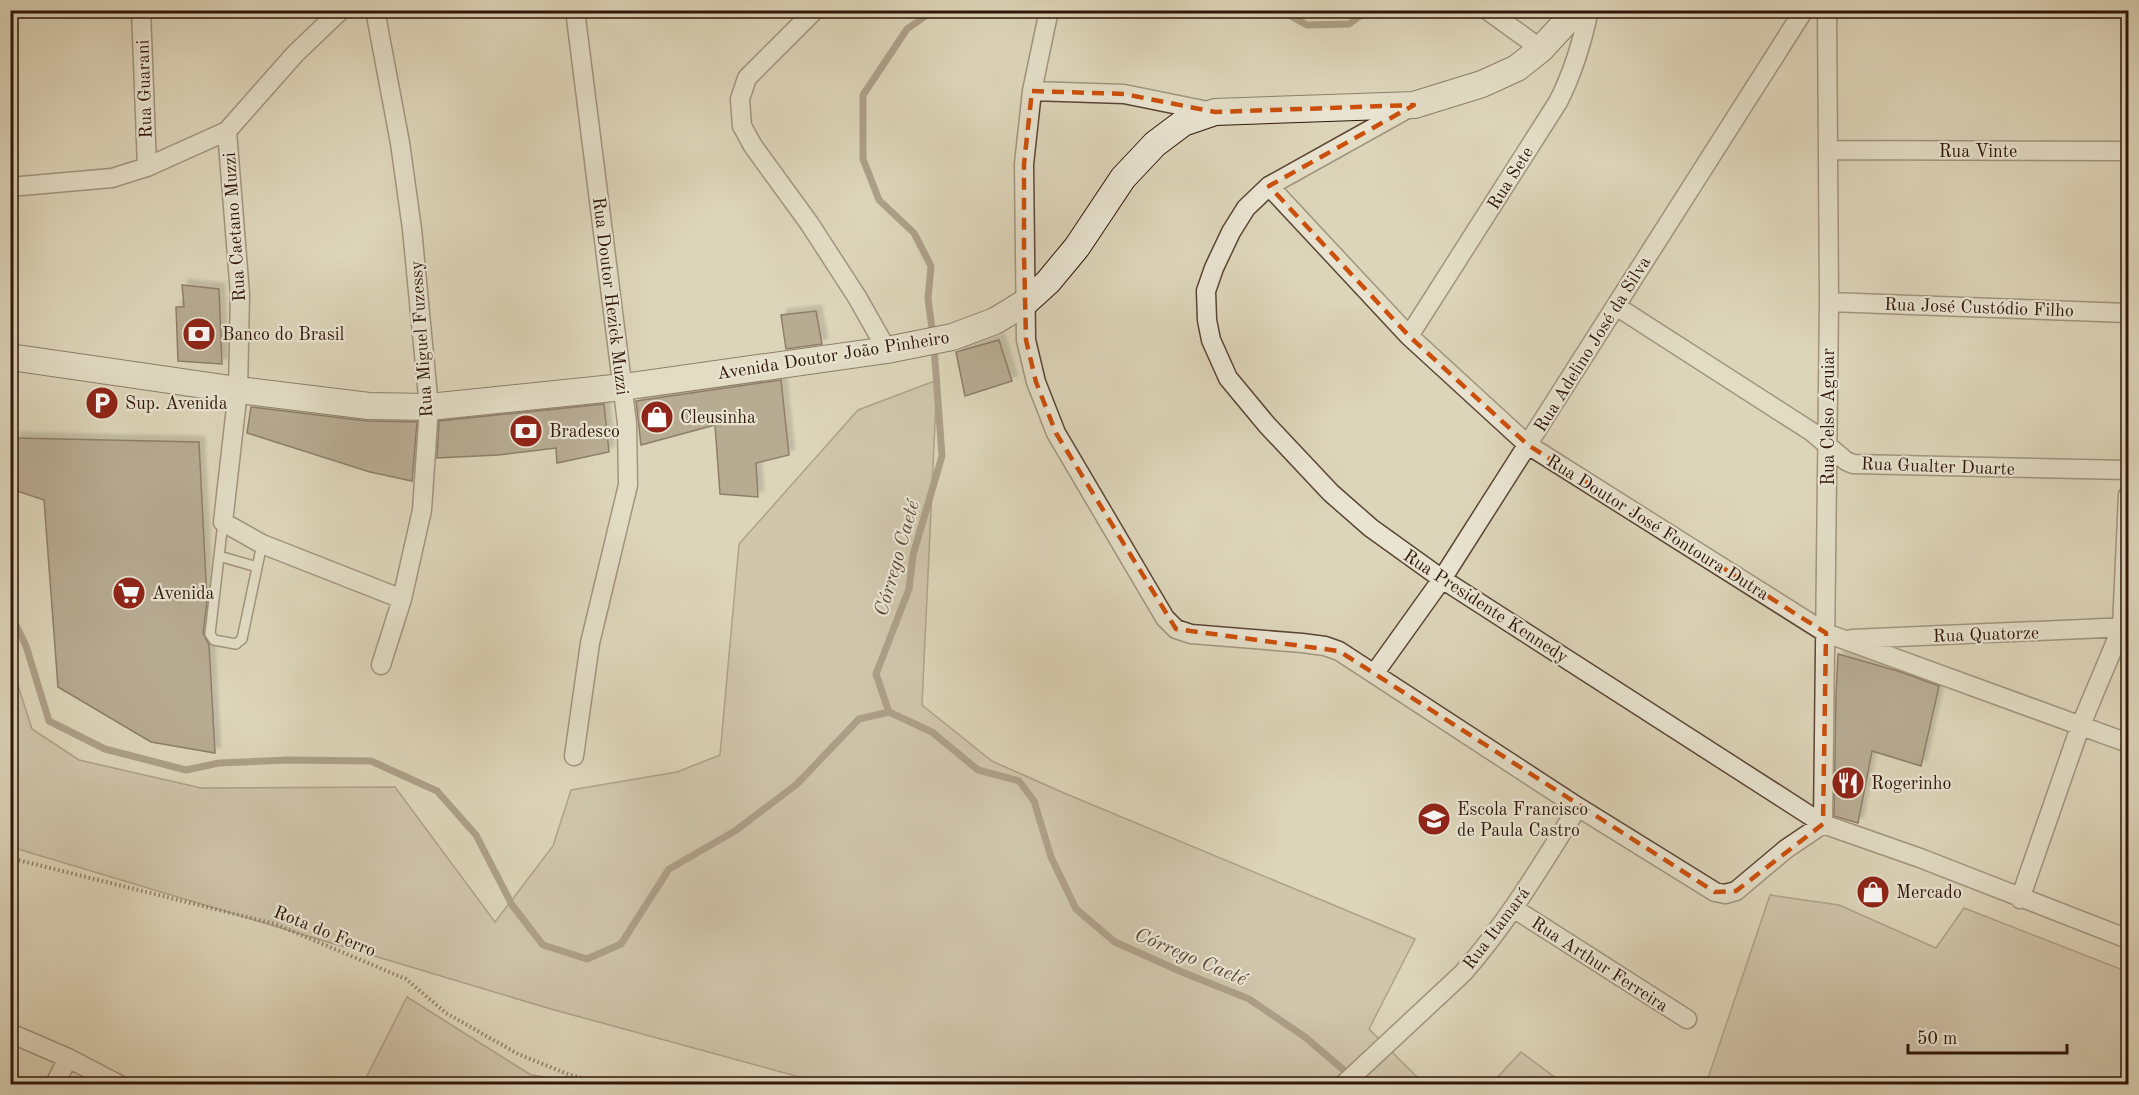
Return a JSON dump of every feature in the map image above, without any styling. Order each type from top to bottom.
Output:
[{"type":"main road","name":"Avenida Doutor João Pinheiro","points":[[10,357],[238,390],[369,406],[429,407],[623,387],[891,349],[952,337],[995,321],[1026,302],[1048,282],[1077,247],[1123,178],[1155,144],[1183,123],[1215,112],[1414,105],[1482,84],[1517,68],[1541,49],[1574,10]]},
{"type":"street","name":"Rua Guarani","points":[[141,10],[147,167]]},
{"type":"street","points":[[10,187],[112,178],[147,167],[227,131],[295,54],[340,10]]},
{"type":"street","name":"Rua Miguel Fuzessy","points":[[375,10],[400,143],[412,229],[429,407],[422,510],[402,599],[381,665]]},
{"type":"street","name":"Rua Doutor Hezick Muzzi","points":[[574,756],[590,644],[628,485],[627,423],[623,387],[575,10]]},
{"type":"street","points":[[815,10],[747,78],[740,99],[742,126],[753,146],[809,223],[891,349]]},
{"type":"street","points":[[1049,10],[1032,91],[1024,164],[1026,340],[1036,382],[1056,433],[1166,618],[1176,629],[1191,633],[1325,646],[1339,651],[1578,807],[1715,892],[1725,894],[1736,891],[1786,849],[1823,824]]},
{"type":"street","points":[[1487,10],[1541,49]]},
{"type":"street","name":"Rua Sete","points":[[1409,336],[1558,102],[1570,79],[1581,47],[1589,10]]},
{"type":"street","name":"Rua Adelino José da Silva","points":[[1374,674],[1442,579],[1804,10]]},
{"type":"street","name":"Rua Celso Aguiar","points":[[1823,824],[1829,302],[1827,10]]},
{"type":"street","points":[[1032,91],[1124,94],[1215,112]]},
{"type":"street","name":"Rua Presidente Kennedy","points":[[1414,105],[1269,186],[1246,208],[1231,232],[1214,268],[1206,291],[1207,320],[1211,340],[1228,378],[1267,425],[1331,493],[1371,528],[1442,579],[1823,824],[1920,858],[2020,899],[2128,939]]},
{"type":"street","name":"Rua Caetano Muzzi","points":[[223,522],[238,390],[240,294],[227,131]]},
{"type":"street","name":"Rua Vinte","points":[[1828,150],[2128,151]]},
{"type":"street","name":"Rua Doutor José Fontoura Dutra","points":[[1269,186],[1409,336],[1528,445],[1826,633],[2128,743]]},
{"type":"street","name":"Rua José Custódio Filho","points":[[1829,302],[2128,313]]},
{"type":"street","name":"Rua Gualter Duarte","points":[[1616,306],[1812,432],[1846,461],[1868,466],[2128,470]]},
{"type":"street","points":[[2020,899],[2080,727],[2125,627],[2128,495]]},
{"type":"street","points":[[223,522],[262,544],[402,599]]},
{"type":"street","name":"Rua Quatorze","points":[[1844,640],[2125,627]]},
{"type":"street","name":"Rua Itamará","points":[[1344,1084],[1463,973],[1513,908],[1578,807]]},
{"type":"street","name":"Rua Arthur Ferreira","points":[[1513,908],[1687,1019]]},
{"type":"street","points":[[10,1033],[68,1058],[118,1084]]},
{"type":"street","points":[[55,1084],[68,1058]]},
{"type":"lane","points":[[223,522],[210,634],[217,642],[236,644],[242,639],[262,544]]},
{"type":"lane","points":[[219,556],[257,567]]},
{"type":"path","name":"Rota do Ferro","points":[[10,858],[275,924],[406,979],[446,1013],[518,1054],[570,1075],[605,1084]]},
{"type":"highlighted area","points":[[1032,91],[1124,94],[1215,112],[1414,105],[1269,186],[1409,336],[1528,445],[1826,633],[1823,824],[1736,891],[1715,892],[1339,651],[1176,629],[1056,433],[1036,382],[1026,340],[1024,254],[1024,164]]},
{"type":"shaded area","points":[[937,380],[922,705],[992,761],[1415,939],[1369,1029],[1424,1084],[825,1084],[551,1009],[11,847],[10,661],[32,729],[79,760],[201,788],[395,787],[495,922],[553,846],[571,790],[677,772],[720,755],[739,544],[858,410]]},
{"type":"shaded area","points":[[1770,895],[1839,905],[1936,948],[1964,908],[2128,972],[2128,1084],[1706,1084]]},
{"type":"shaded area","points":[[407,997],[531,1075],[597,1084],[363,1084]]},
{"type":"shaded area","points":[[1521,1052],[1564,1084],[1491,1084]]},
{"type":"building","name":"Banco do Brasil","points":[[182,285],[219,289],[222,364],[178,361],[176,307],[184,307]]},
{"type":"building","points":[[816,311],[822,344],[786,349],[781,315]]},
{"type":"building","points":[[999,340],[1012,381],[965,396],[956,352]]},
{"type":"building","points":[[781,380],[789,455],[756,463],[758,497],[720,494],[715,425],[641,445],[636,401]]},
{"type":"building","points":[[604,404],[609,452],[557,463],[556,448],[498,455],[437,458],[439,421]]},
{"type":"building","points":[[251,407],[367,421],[417,422],[412,481],[370,472],[247,433]]},
{"type":"building","name":"Avenida","points":[[15,438],[199,442],[207,602],[203,633],[209,645],[215,753],[151,742],[58,687],[44,500],[11,489]]},
{"type":"building","points":[[1838,654],[1901,672],[1939,686],[1921,766],[1872,751],[1858,823],[1834,816]]},
{"type":"waterway","name":"Córrego Caeté","points":[[933,336],[928,299],[931,266],[914,233],[879,200],[863,159],[863,95],[907,29],[934,10]]},
{"type":"waterway","name":"Córrego Caeté","points":[[1280,10],[1307,25],[1349,24],[1368,10]]},
{"type":"waterway","name":"Córrego Caeté","points":[[934,347],[942,456],[913,555],[909,589],[876,674],[889,712],[932,732],[978,770],[1019,781],[1034,801],[1051,857],[1076,909],[1115,942],[1249,999],[1305,1037],[1360,1084]]},
{"type":"waterway","points":[[10,394],[11,377]]},
{"type":"waterway","points":[[10,613],[26,646],[49,721],[105,749],[186,770],[219,763],[288,760],[371,761],[437,791],[476,835],[512,905],[543,945],[587,959],[621,944],[669,869],[735,831],[797,784],[859,719],[889,712]]},
{"type":"place","name":"Banco do Brasil","points":[[199,334]]},
{"type":"place","name":"Sup. Avenida","points":[[102,403]]},
{"type":"place","name":"Cleusinha","points":[[657,417]]},
{"type":"place","name":"Bradesco","points":[[526,431]]},
{"type":"place","name":"Avenida","points":[[129,593]]},
{"type":"place","name":"Rogerinho","points":[[1848,783]]},
{"type":"place","name":"Escola Francisco de Paula Castro","points":[[1434,819]]},
{"type":"place","name":"Mercado","points":[[1873,892]]}]
